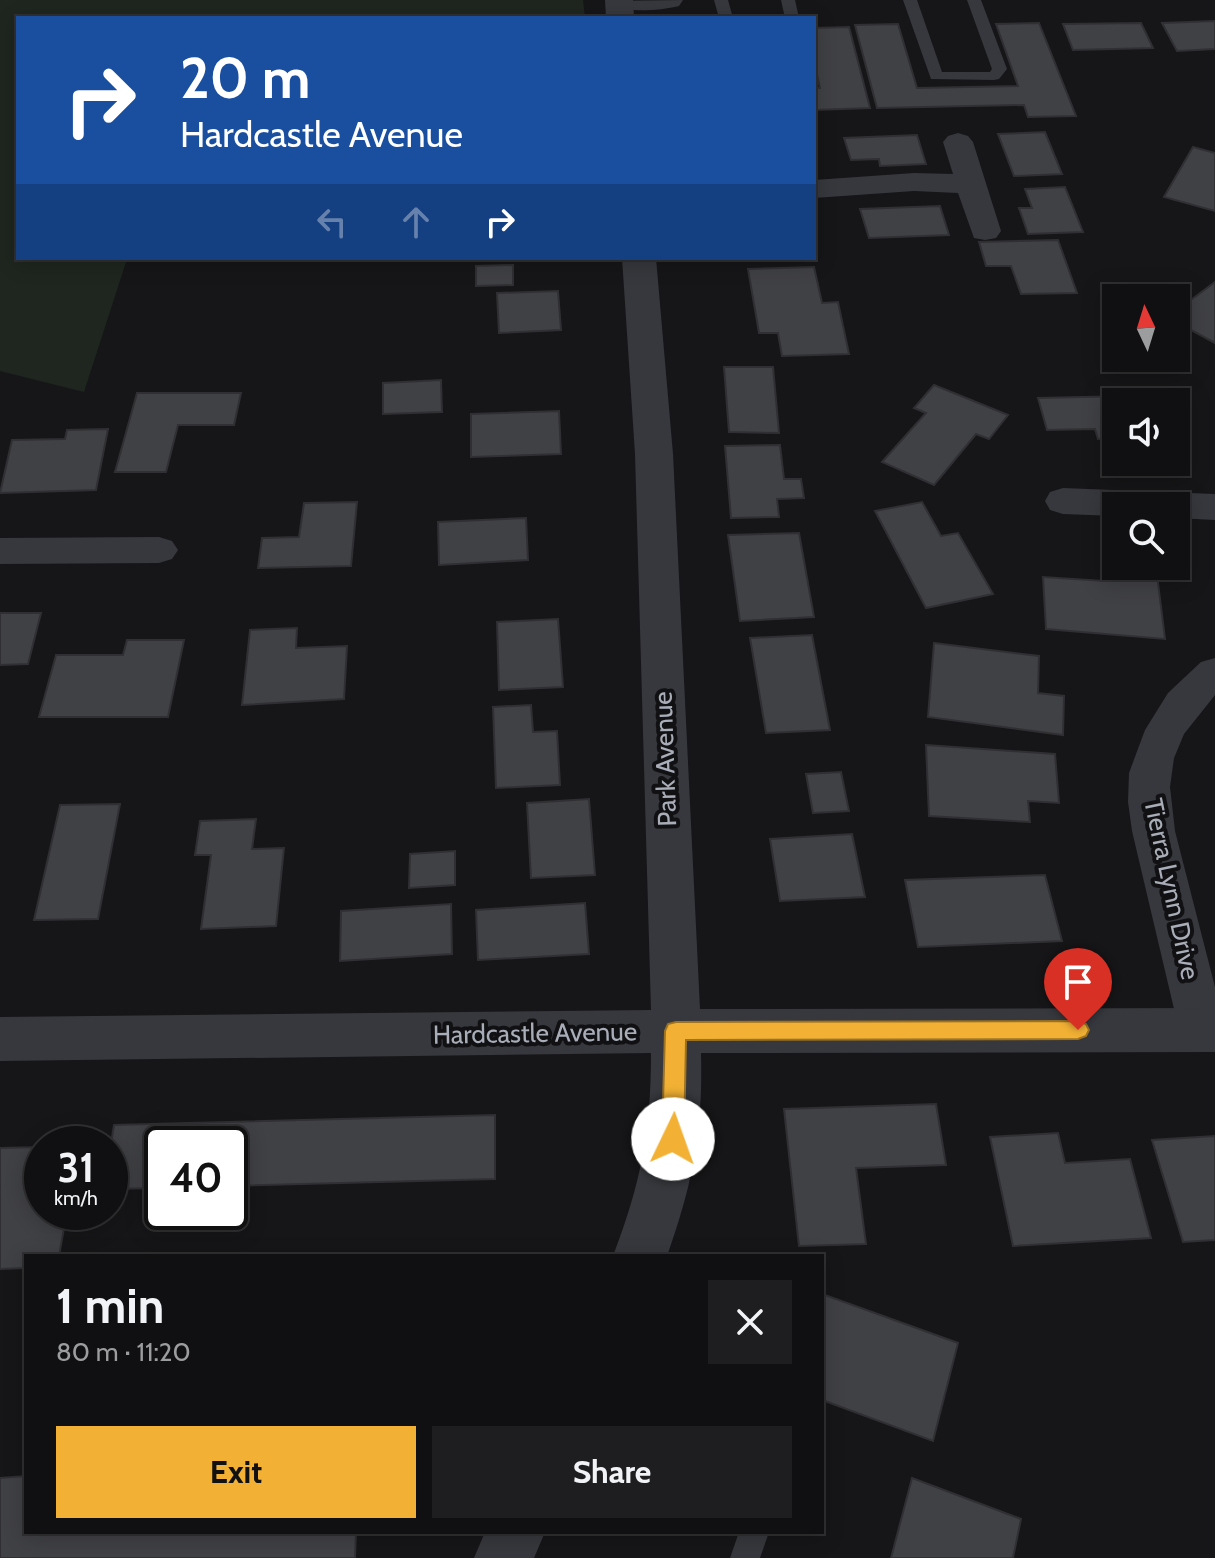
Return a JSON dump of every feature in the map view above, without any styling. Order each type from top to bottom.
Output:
[{"type":"street","points":[[619,0],[670,0]]},
{"type":"street","points":[[958,142],[985,231]]},
{"type":"street","points":[[816,189],[914,182],[970,184]]},
{"type":"street","name":"Park Avenue","points":[[639,260],[654,454],[676,1031],[675,1122],[671,1156],[641,1254]]},
{"type":"street","points":[[1063,501],[1215,507]]},
{"type":"street","points":[[0,551],[159,550]]},
{"type":"street","name":"Tierra Lynn Drive","points":[[1209,1030],[1154,830],[1150,773],[1171,719],[1187,697],[1215,673]]},
{"type":"street","name":"Hardcastle Avenue","points":[[0,1039],[676,1031],[1209,1030]]},
{"type":"street","points":[[504,1558],[514,1534]]},
{"type":"lane","points":[[910,0],[936,76],[994,76],[1000,69],[974,0]]},
{"type":"lane","points":[[745,1558],[753,1534]]},
{"type":"shaded area","points":[[0,0],[583,0],[585,16],[16,16],[16,260],[127,260],[84,392],[0,371]]},
{"type":"building","points":[[1215,21],[1215,49],[1177,51],[1162,23]]},
{"type":"building","points":[[1039,23],[1076,116],[1028,117],[1024,105],[877,108],[855,25],[898,24],[917,88],[1018,86],[996,24]]},
{"type":"building","points":[[1141,23],[1153,48],[1073,50],[1063,24]]},
{"type":"building","points":[[849,27],[870,108],[816,110],[816,88],[820,88],[816,70],[816,28]]},
{"type":"building","points":[[1045,132],[1062,174],[1014,176],[998,134]]},
{"type":"building","points":[[917,135],[926,164],[880,166],[879,159],[851,160],[844,138]]},
{"type":"building","points":[[1193,147],[1215,153],[1215,211],[1164,197]]},
{"type":"building","points":[[1065,187],[1083,232],[1028,234],[1019,208],[1032,208],[1025,189]]},
{"type":"building","points":[[940,206],[949,235],[869,238],[860,209]]},
{"type":"building","points":[[1058,240],[1077,293],[1021,294],[1011,266],[986,266],[979,242]]},
{"type":"building","points":[[513,265],[513,285],[476,286],[476,266]]},
{"type":"building","points":[[814,267],[822,303],[838,302],[849,354],[782,356],[778,333],[759,333],[748,269]]},
{"type":"building","points":[[1215,282],[1215,343],[1190,330],[1190,301]]},
{"type":"building","points":[[558,291],[561,330],[499,333],[497,293]]},
{"type":"building","points":[[724,367],[773,367],[779,433],[729,432]]},
{"type":"building","points":[[441,380],[442,412],[383,414],[383,383]]},
{"type":"building","points":[[934,385],[1008,415],[989,439],[976,434],[934,485],[882,462],[926,413],[914,408]]},
{"type":"building","points":[[137,393],[241,393],[234,425],[178,425],[166,472],[115,472]]},
{"type":"building","points":[[1102,397],[1102,439],[1098,439],[1095,429],[1047,430],[1038,398]]},
{"type":"building","points":[[559,411],[561,454],[471,457],[471,414]]},
{"type":"building","points":[[108,429],[96,490],[0,493],[12,440],[65,439],[67,430]]},
{"type":"building","points":[[780,445],[784,479],[801,479],[804,498],[777,499],[779,517],[731,518],[725,446]]},
{"type":"building","points":[[357,502],[351,566],[258,568],[262,538],[299,537],[304,503]]},
{"type":"building","points":[[922,502],[941,536],[958,533],[993,594],[926,608],[875,511]]},
{"type":"building","points":[[526,518],[528,560],[439,565],[438,522]]},
{"type":"building","points":[[799,533],[814,617],[740,621],[728,535]]},
{"type":"building","points":[[1043,577],[1104,581],[1158,580],[1165,639],[1046,629]]},
{"type":"building","points":[[0,613],[41,613],[28,664],[0,665]]},
{"type":"building","points":[[558,619],[563,687],[499,690],[497,622]]},
{"type":"building","points":[[297,628],[296,648],[347,646],[344,699],[242,705],[250,630]]},
{"type":"building","points":[[812,635],[830,730],[766,733],[750,638]]},
{"type":"building","points":[[127,640],[184,640],[168,717],[39,717],[56,655],[123,655]]},
{"type":"building","points":[[934,643],[1039,656],[1038,693],[1064,696],[1063,735],[928,717]]},
{"type":"building","points":[[531,705],[533,732],[557,731],[560,785],[496,788],[493,707]]},
{"type":"building","points":[[926,745],[1055,754],[1059,803],[1028,801],[1030,822],[929,816]]},
{"type":"building","points":[[841,772],[849,811],[813,813],[806,774]]},
{"type":"building","points":[[589,799],[595,875],[531,878],[527,803]]},
{"type":"building","points":[[120,804],[98,919],[34,920],[60,805]]},
{"type":"building","points":[[256,819],[252,849],[284,848],[276,926],[201,929],[211,855],[195,855],[200,821]]},
{"type":"building","points":[[852,834],[865,897],[780,901],[770,839]]},
{"type":"building","points":[[455,851],[455,885],[409,888],[410,854]]},
{"type":"building","points":[[1045,875],[1062,941],[918,947],[905,880]]},
{"type":"building","points":[[585,903],[589,954],[478,960],[476,910]]},
{"type":"building","points":[[451,904],[452,954],[340,961],[341,911]]},
{"type":"building","points":[[936,1104],[946,1165],[856,1168],[866,1244],[799,1246],[784,1109]]},
{"type":"building","points":[[495,1115],[495,1179],[248,1186],[248,1126],[144,1126],[144,1188],[128,1189],[128,1126],[114,1125]]},
{"type":"building","points":[[1058,1133],[1065,1163],[1130,1159],[1151,1238],[1013,1246],[990,1137]]},
{"type":"building","points":[[1215,1136],[1215,1240],[1183,1242],[1152,1140]]},
{"type":"building","points":[[24,1147],[24,1230],[64,1230],[59,1254],[24,1254],[24,1268],[0,1269],[0,1148]]},
{"type":"building","points":[[824,1295],[958,1343],[933,1441],[824,1401]]},
{"type":"building","points":[[24,1476],[24,1534],[356,1534],[355,1558],[0,1558],[0,1478]]},
{"type":"building","points":[[912,1478],[1021,1519],[1013,1558],[891,1558]]},
{"type":"route","points":[[673,1139],[676,1031],[1078,1030]]}]
